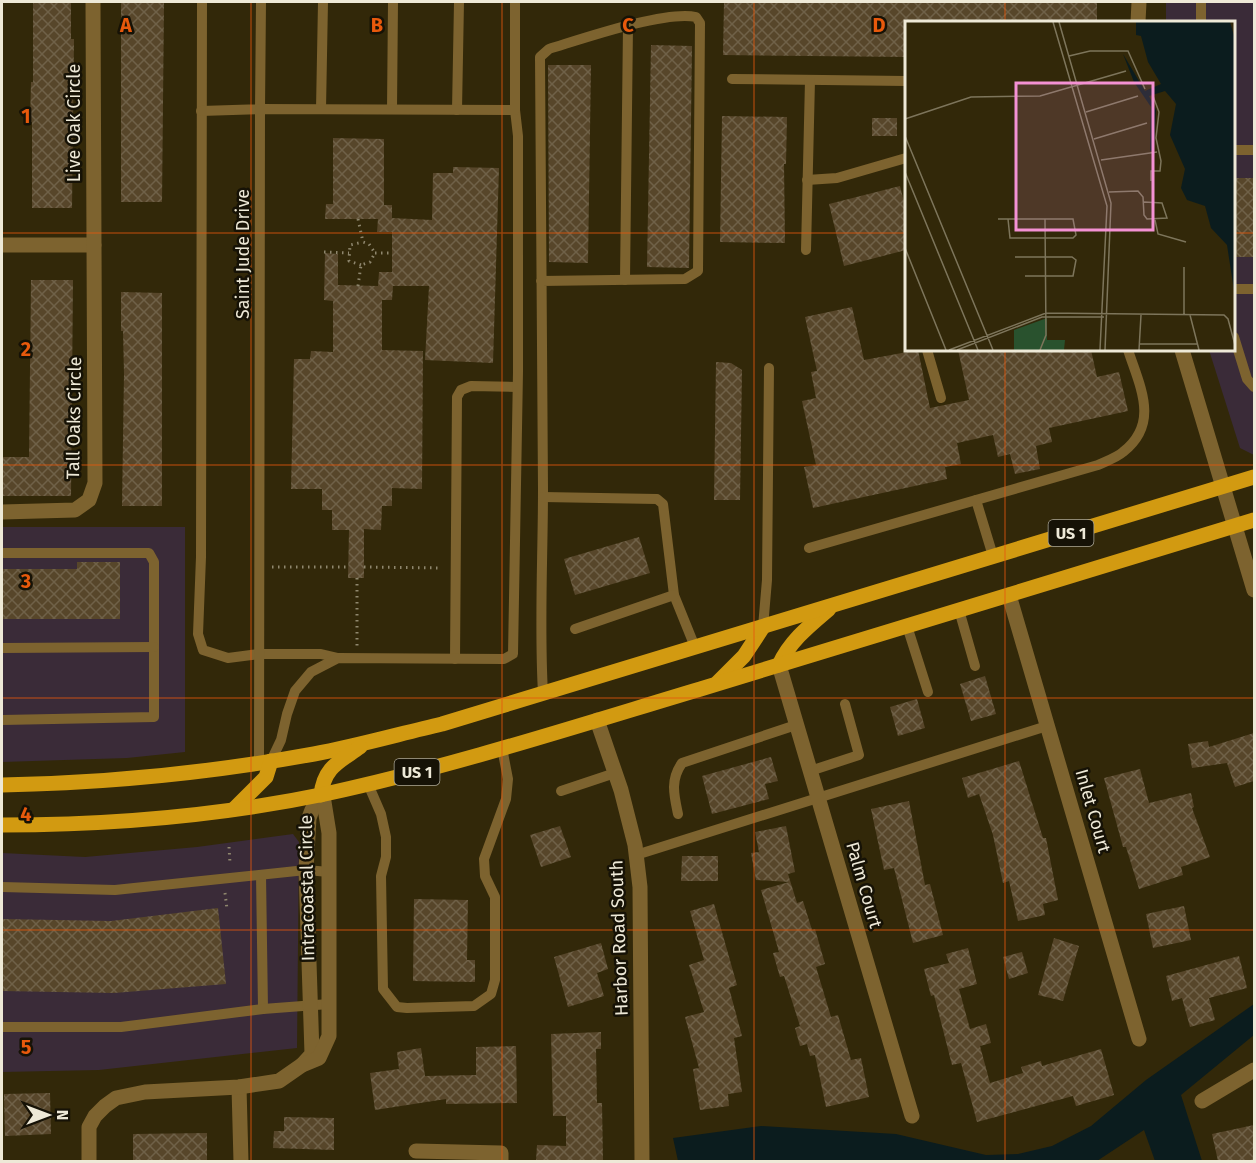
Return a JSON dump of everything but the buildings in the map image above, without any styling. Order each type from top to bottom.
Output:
[{"type":"main road","name":"US 1","points":[[2,785],[145,778],[209,771],[364,743],[442,724],[1254,477]]},
{"type":"main road","name":"US 1","points":[[2,825],[112,822],[179,816],[321,795],[368,784],[597,720],[1254,520]]},
{"type":"main road","points":[[779,665],[786,651],[798,636],[833,605]]},
{"type":"main road","points":[[716,684],[744,656],[763,627]]},
{"type":"main road","points":[[321,795],[322,782],[327,771],[364,743]]},
{"type":"main road","points":[[234,809],[267,777],[265,762]]},
{"type":"street","name":"Live Oak Circle","points":[[93,2],[93,245]]},
{"type":"street","points":[[1138,21],[1139,2]]},
{"type":"street","points":[[2,245],[93,245]]},
{"type":"street","name":"Tall Oaks Circle","points":[[2,512],[75,510],[88,500],[95,483],[93,245]]},
{"type":"street","points":[[1182,351],[1254,590]]},
{"type":"street","name":"Inlet Court","points":[[1009,594],[1139,1039]]},
{"type":"street","name":"Palm Court","points":[[779,665],[912,1116]]},
{"type":"street","name":"Harbor Road South","points":[[597,720],[621,790],[636,855],[640,887],[642,1161]]},
{"type":"street","name":"Intracoastal Circle","points":[[302,1065],[312,1054],[306,870],[309,818],[321,795]]},
{"type":"street","name":"Intracoastal Circle","points":[[89,1161],[88,1127],[95,1116],[116,1098],[145,1092],[239,1087],[279,1081],[302,1065],[319,1058],[329,1036],[329,833],[321,795]]},
{"type":"street","points":[[1202,1101],[1254,1070]]},
{"type":"street","points":[[239,1087],[241,1161]]},
{"type":"street","points":[[416,1151],[501,1153],[501,1161]]},
{"type":"lane","points":[[202,2],[201,557],[198,634],[203,650],[228,658],[259,654],[321,654],[357,659],[504,659],[513,654],[518,136],[515,110],[515,2]]},
{"type":"lane","name":"Saint Jude Drive","points":[[261,2],[259,654],[265,762]]},
{"type":"lane","points":[[321,109],[323,2]]},
{"type":"lane","points":[[392,110],[393,2]]},
{"type":"lane","points":[[457,110],[459,2]]},
{"type":"lane","points":[[1201,2],[1201,21]]},
{"type":"lane","points":[[542,281],[685,279],[698,272],[700,23],[696,17],[685,14],[628,26],[549,49],[540,57],[543,497],[541,652],[543,693]]},
{"type":"lane","points":[[625,280],[628,26]]},
{"type":"lane","points":[[732,79],[905,81]]},
{"type":"lane","points":[[806,250],[810,80]]},
{"type":"lane","points":[[201,111],[260,109],[515,110]]},
{"type":"lane","points":[[1235,150],[1254,150]]},
{"type":"lane","points":[[807,180],[837,178],[905,158]]},
{"type":"lane","points":[[1235,289],[1254,289]]},
{"type":"lane","points":[[1235,343],[1247,379],[1254,387]]},
{"type":"lane","points":[[927,351],[941,398]]},
{"type":"lane","points":[[809,548],[1098,465],[1122,453],[1139,436],[1145,418],[1143,399],[1128,351]]},
{"type":"lane","points":[[763,627],[767,580],[769,368]]},
{"type":"lane","points":[[455,659],[457,398],[461,390],[471,386],[517,387]]},
{"type":"lane","points":[[543,497],[657,500],[663,504],[674,595],[695,647]]},
{"type":"lane","points":[[976,500],[993,556]]},
{"type":"lane","points":[[2,553],[149,553],[154,562],[154,717],[2,720]]},
{"type":"lane","points":[[575,628],[674,595]]},
{"type":"lane","points":[[959,610],[975,666]]},
{"type":"lane","points":[[907,626],[928,692]]},
{"type":"lane","points":[[2,648],[154,648]]},
{"type":"lane","points":[[265,762],[281,740],[295,691],[311,672],[338,658]]},
{"type":"lane","points":[[810,771],[859,755],[845,704]]},
{"type":"lane","points":[[678,814],[673,790],[676,773],[682,763],[796,725]]},
{"type":"lane","points":[[636,855],[1047,726]]},
{"type":"lane","points":[[368,784],[381,814],[386,837],[386,857],[381,876],[383,989],[397,1006],[407,1008],[474,1006],[491,994],[495,980],[495,897],[485,876],[484,859],[506,799],[508,779],[502,748]]},
{"type":"lane","points":[[561,791],[615,774]]},
{"type":"lane","points":[[2,887],[115,890],[306,870],[329,872]]},
{"type":"lane","points":[[261,875],[263,1009]]},
{"type":"lane","points":[[2,1027],[121,1027],[263,1009],[329,1004]]},
{"type":"path","points":[[358,219],[363,242]]},
{"type":"path","points":[[363,242],[369,244],[375,253],[370,262],[361,265],[349,261],[350,245],[363,242]]},
{"type":"path","points":[[324,252],[349,253]]},
{"type":"path","points":[[375,253],[392,253]]},
{"type":"path","points":[[358,286],[361,265]]},
{"type":"path","points":[[259,567],[348,567]]},
{"type":"path","points":[[364,567],[456,568]]},
{"type":"path","points":[[357,578],[357,659]]},
{"type":"path","points":[[229,847],[230,863]]},
{"type":"path","points":[[225,891],[227,909]]},
{"type":"shaded area","points":[[1166,2],[1254,2],[1254,455],[1240,448],[1209,351],[1235,351],[1235,21],[1166,21]]},
{"type":"shaded area","points":[[2,527],[185,527],[185,752],[127,758],[2,762]]},
{"type":"shaded area","points":[[293,834],[299,842],[297,1048],[99,1070],[2,1072],[2,853],[85,857],[197,847]]},
{"type":"shaded area","points":[[1254,1004],[1254,1035],[1181,1095],[1202,1161],[1155,1161],[1144,1130],[1097,1161],[678,1161],[673,1138],[761,1126],[896,1134],[986,1155],[1018,1154],[1052,1146],[1091,1126],[1146,1080]]}]
